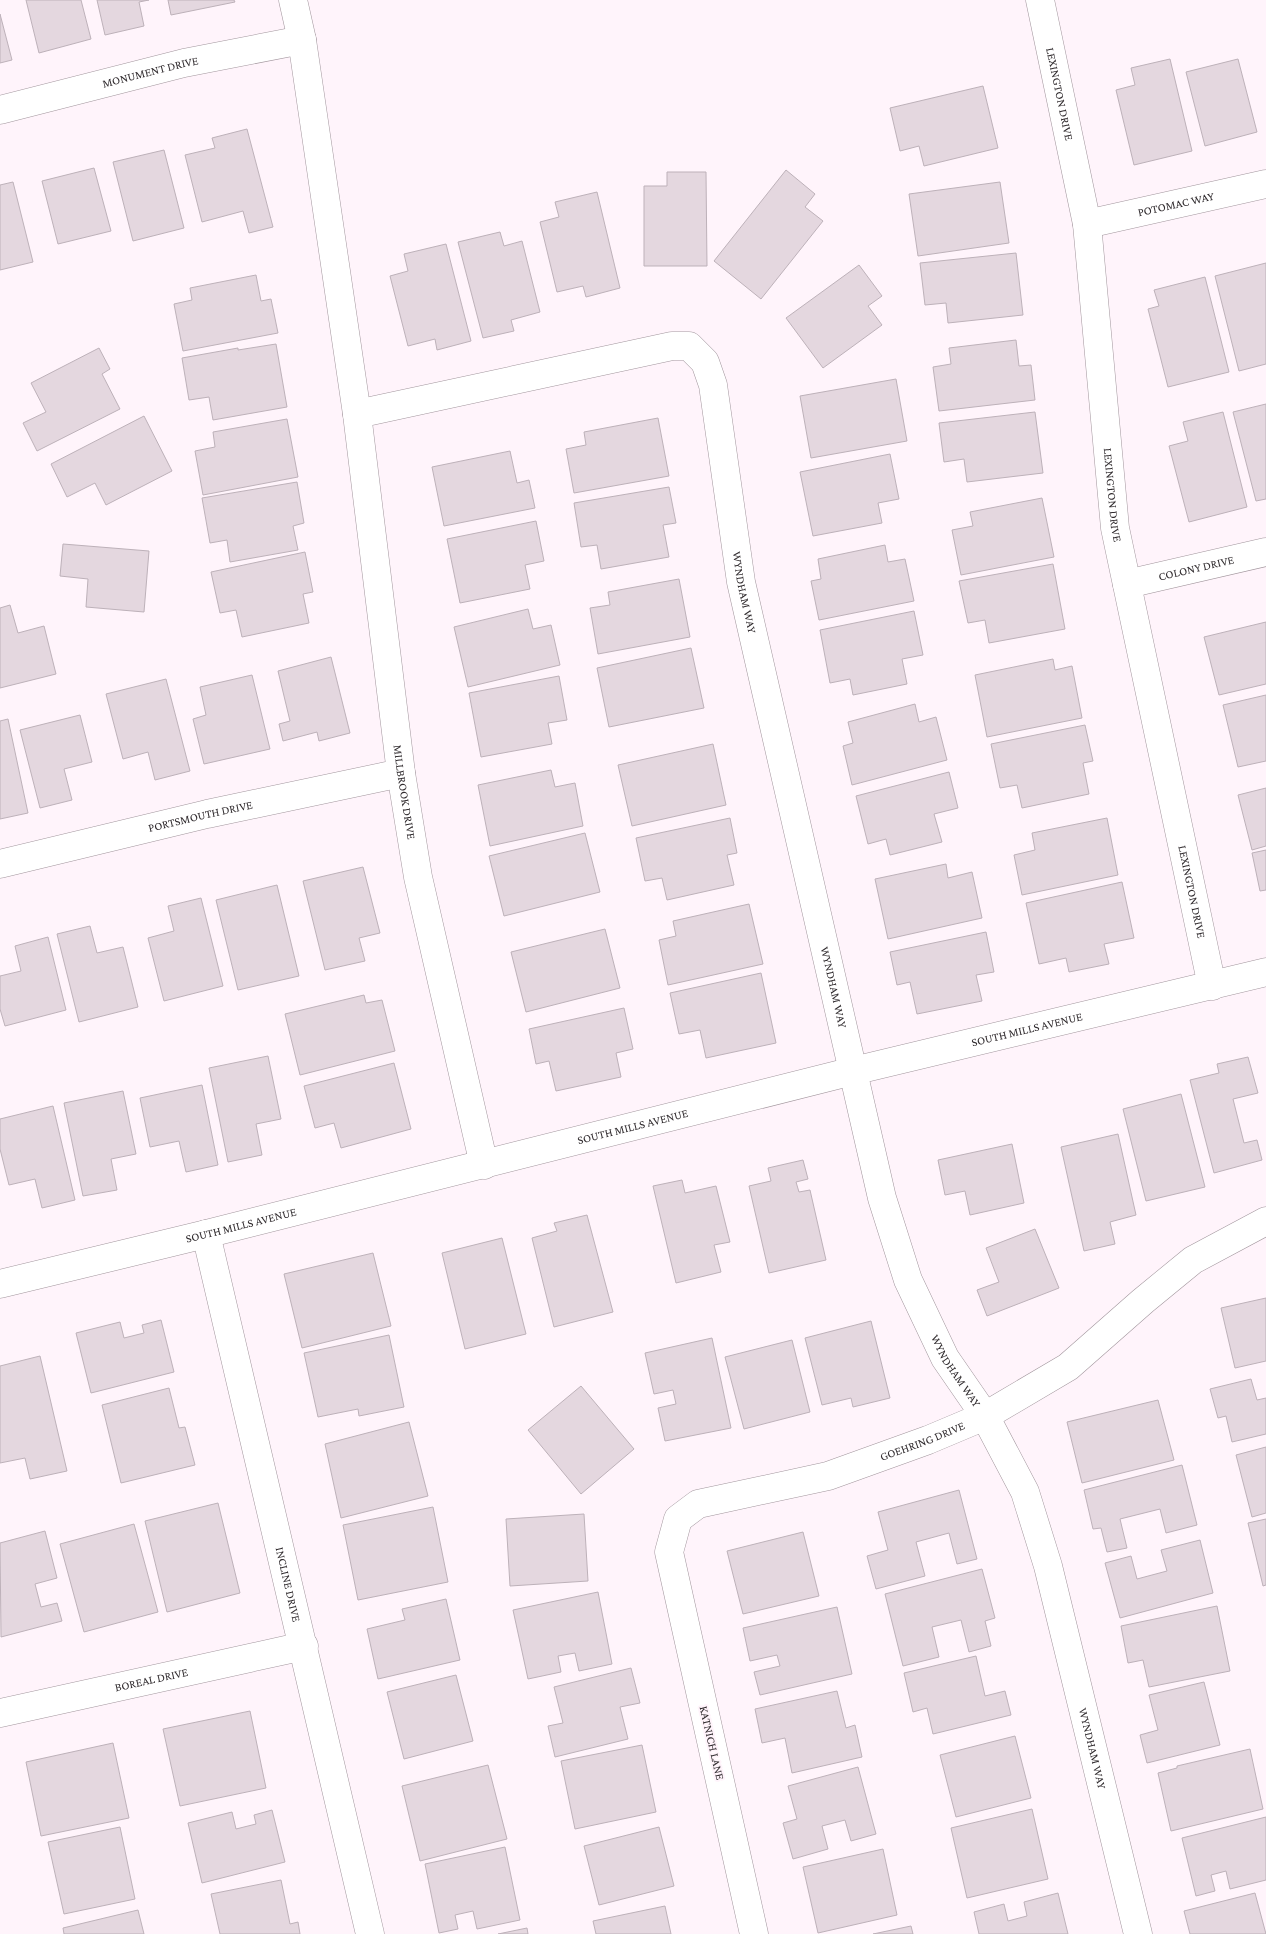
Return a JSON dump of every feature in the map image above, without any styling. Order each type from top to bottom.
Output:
[{"type":"street","name":"MILLBROOK DRIVE","points":[[293,0],[302,40],[357,414],[401,773],[418,877],[484,1165]]},
{"type":"street","name":"LEXINGTON DRIVE","points":[[1040,0],[1087,224],[1115,528],[1212,986]]},
{"type":"street","name":"MONUMENT DRIVE","points":[[0,110],[184,63],[302,40]]},
{"type":"street","name":"POTOMAC WAY","points":[[1087,224],[1266,184]]},
{"type":"street","name":"WYNDHAM WAY","points":[[357,414],[672,346],[689,346],[705,362],[713,385],[741,582],[882,1198],[908,1280],[945,1358],[985,1416],[1025,1492],[1048,1566],[1138,1934]]},
{"type":"street","name":"COLONY DRIVE","points":[[1127,584],[1266,552]]},
{"type":"street","name":"PORTSMOUTH DRIVE","points":[[0,864],[207,814],[401,773]]},
{"type":"street","name":"SOUTH MILLS AVENUE","points":[[0,1284],[484,1165],[853,1071],[1266,972]]},
{"type":"street","name":"GOEHRING DRIVE","points":[[669,1552],[678,1519],[698,1504],[828,1476],[928,1440],[985,1416],[1068,1367],[1193,1260],[1266,1222]]},
{"type":"street","name":"INCLINE DRIVE","points":[[206,1234],[370,1934]]},
{"type":"street","name":"KATNICH LANE","points":[[669,1552],[754,1934]]},
{"type":"street","name":"BOREAL DRIVE","points":[[0,1713],[304,1646]]},
{"type":"building","points":[[26,0],[81,0],[91,39],[39,53]]},
{"type":"building","points":[[97,0],[149,0],[139,2],[144,26],[105,35]]},
{"type":"building","points":[[168,0],[234,0],[235,2],[171,15]]},
{"type":"building","points":[[0,14],[12,60],[0,63]]},
{"type":"building","points":[[1170,59],[1192,151],[1134,165],[1116,90],[1135,85],[1131,68]]},
{"type":"building","points":[[1238,59],[1257,132],[1205,146],[1186,72]]},
{"type":"building","points":[[983,86],[998,148],[924,166],[919,146],[900,151],[890,108]]},
{"type":"building","points":[[247,129],[273,227],[249,233],[243,211],[202,222],[185,155],[215,148],[212,138]]},
{"type":"building","points":[[164,150],[184,228],[133,241],[113,162]]},
{"type":"building","points":[[94,168],[111,231],[58,244],[42,181]]},
{"type":"building","points":[[786,170],[815,194],[805,207],[823,221],[761,299],[714,261]]},
{"type":"building","points":[[667,172],[706,172],[707,266],[644,266],[644,186],[667,186]]},
{"type":"building","points":[[13,182],[33,262],[0,270],[0,185]]},
{"type":"building","points":[[1000,182],[1009,243],[918,256],[909,194]]},
{"type":"building","points":[[597,192],[620,288],[586,297],[583,286],[557,292],[540,222],[559,217],[555,202]]},
{"type":"building","points":[[500,232],[504,246],[522,241],[540,312],[511,320],[514,331],[483,338],[458,242]]},
{"type":"building","points":[[446,244],[471,341],[437,350],[435,339],[408,346],[390,276],[408,271],[404,254]]},
{"type":"building","points":[[1016,253],[1023,315],[948,323],[946,303],[925,305],[920,263]]},
{"type":"building","points":[[1266,263],[1266,364],[1239,371],[1215,276]]},
{"type":"building","points":[[859,265],[882,296],[868,306],[882,325],[823,368],[786,318]]},
{"type":"building","points":[[256,275],[261,301],[271,299],[278,333],[183,351],[174,304],[192,300],[190,288]]},
{"type":"building","points":[[1205,277],[1229,372],[1168,387],[1148,309],[1159,306],[1154,290]]},
{"type":"building","points":[[1016,340],[1019,366],[1031,365],[1035,400],[939,411],[933,367],[951,364],[949,348]]},
{"type":"building","points":[[276,344],[287,407],[213,420],[209,397],[189,400],[182,358],[238,348],[238,350]]},
{"type":"building","points":[[99,348],[110,369],[102,374],[120,409],[37,451],[23,423],[46,412],[31,383]]},
{"type":"building","points":[[896,379],[907,441],[811,458],[800,396]]},
{"type":"building","points":[[1266,404],[1266,499],[1256,501],[1233,412]]},
{"type":"building","points":[[1035,412],[1043,473],[967,482],[964,459],[944,462],[939,423]]},
{"type":"building","points":[[1223,412],[1247,507],[1189,522],[1169,446],[1188,441],[1183,422]]},
{"type":"building","points":[[144,416],[172,471],[106,505],[95,483],[67,497],[51,464]]},
{"type":"building","points":[[658,418],[669,476],[574,493],[566,449],[586,445],[584,432]]},
{"type":"building","points":[[287,419],[298,477],[203,495],[195,451],[215,447],[213,432]]},
{"type":"building","points":[[510,451],[517,483],[529,480],[535,508],[444,526],[432,467]]},
{"type":"building","points":[[890,454],[899,499],[878,503],[882,523],[813,536],[800,472]]},
{"type":"building","points":[[297,482],[304,523],[293,526],[298,550],[230,562],[227,540],[210,543],[202,498]]},
{"type":"building","points":[[669,487],[676,523],[663,525],[669,557],[601,569],[597,545],[581,547],[574,503]]},
{"type":"building","points":[[1042,498],[1054,557],[961,575],[952,530],[973,526],[970,512]]},
{"type":"building","points":[[536,521],[544,561],[525,565],[530,589],[460,603],[447,539]]},
{"type":"building","points":[[63,544],[149,551],[144,612],[86,607],[88,579],[60,576]]},
{"type":"building","points":[[885,545],[888,562],[905,559],[914,601],[819,620],[811,581],[821,579],[818,559]]},
{"type":"building","points":[[305,552],[313,592],[303,594],[309,623],[242,637],[236,610],[220,613],[211,572]]},
{"type":"building","points":[[1053,564],[1065,629],[989,643],[985,620],[968,623],[959,581]]},
{"type":"building","points":[[679,579],[690,637],[598,654],[590,608],[610,605],[608,592]]},
{"type":"building","points":[[10,605],[18,633],[44,626],[56,674],[0,688],[0,608]]},
{"type":"building","points":[[528,609],[533,629],[551,625],[560,665],[468,687],[454,627]]},
{"type":"building","points":[[914,611],[923,655],[902,659],[907,684],[853,695],[850,679],[830,683],[820,630]]},
{"type":"building","points":[[1266,622],[1266,684],[1219,695],[1204,637]]},
{"type":"building","points":[[691,648],[704,708],[609,727],[597,668]]},
{"type":"building","points":[[331,657],[350,733],[319,741],[317,732],[283,741],[279,724],[290,721],[278,671]]},
{"type":"building","points":[[1053,659],[1055,670],[1072,666],[1082,718],[987,737],[975,675]]},
{"type":"building","points":[[252,675],[270,749],[204,764],[193,719],[206,715],[200,687]]},
{"type":"building","points":[[559,676],[567,720],[548,723],[552,744],[481,757],[469,693]]},
{"type":"building","points":[[166,679],[190,771],[155,780],[148,752],[123,759],[106,694]]},
{"type":"building","points":[[1266,695],[1266,761],[1238,767],[1223,705]]},
{"type":"building","points":[[915,704],[919,722],[936,717],[947,760],[852,785],[843,746],[853,743],[848,722]]},
{"type":"building","points":[[80,715],[92,762],[64,769],[72,800],[40,808],[20,730]]},
{"type":"building","points":[[8,719],[28,813],[0,819],[0,721]]},
{"type":"building","points":[[1085,725],[1093,761],[1083,763],[1089,794],[1022,808],[1017,785],[1000,788],[991,744]]},
{"type":"building","points":[[713,744],[726,805],[632,826],[618,765]]},
{"type":"building","points":[[551,770],[555,787],[575,783],[583,826],[490,846],[478,785]]},
{"type":"building","points":[[949,772],[958,808],[934,814],[942,842],[890,855],[886,839],[868,844],[856,796]]},
{"type":"building","points":[[1266,788],[1266,846],[1252,850],[1238,795]]},
{"type":"building","points":[[730,818],[737,853],[727,855],[734,885],[667,900],[662,878],[645,881],[636,838]]},
{"type":"building","points":[[1107,818],[1118,875],[1022,895],[1014,855],[1035,850],[1032,833]]},
{"type":"building","points":[[585,833],[600,892],[504,916],[489,856]]},
{"type":"building","points":[[1266,850],[1266,890],[1260,891],[1252,853]]},
{"type":"building","points":[[946,864],[948,878],[972,872],[982,918],[888,939],[875,879]]},
{"type":"building","points":[[363,867],[380,933],[359,938],[365,961],[325,970],[303,881]]},
{"type":"building","points":[[1122,882],[1134,938],[1104,944],[1109,964],[1069,972],[1066,958],[1039,964],[1026,903]]},
{"type":"building","points":[[277,885],[299,976],[238,990],[216,900]]},
{"type":"building","points":[[201,898],[223,986],[164,1001],[148,938],[174,931],[168,906]]},
{"type":"building","points":[[749,904],[763,964],[668,985],[659,940],[676,936],[673,921]]},
{"type":"building","points":[[90,926],[97,953],[123,947],[138,1007],[79,1022],[57,934]]},
{"type":"building","points":[[605,929],[620,988],[526,1012],[511,952]]},
{"type":"building","points":[[986,932],[994,972],[976,975],[982,1001],[917,1014],[910,982],[897,985],[890,952]]},
{"type":"building","points":[[48,937],[66,1010],[5,1026],[0,1009],[0,976],[21,971],[15,946]]},
{"type":"building","points":[[761,973],[776,1043],[706,1058],[700,1030],[679,1034],[670,993]]},
{"type":"building","points":[[364,995],[366,1003],[382,1000],[395,1051],[300,1075],[285,1014]]},
{"type":"building","points":[[624,1008],[633,1049],[616,1053],[621,1077],[556,1091],[549,1061],[536,1064],[529,1029]]},
{"type":"building","points":[[268,1056],[281,1119],[256,1124],[262,1155],[228,1162],[209,1068]]},
{"type":"building","points":[[1248,1057],[1258,1093],[1233,1099],[1244,1143],[1257,1140],[1262,1160],[1214,1173],[1190,1080],[1219,1073],[1217,1064]]},
{"type":"building","points":[[394,1063],[411,1129],[341,1148],[334,1123],[315,1128],[304,1086]]},
{"type":"building","points":[[202,1085],[218,1165],[186,1172],[179,1141],[150,1147],[140,1098]]},
{"type":"building","points":[[123,1091],[136,1154],[111,1159],[117,1190],[83,1196],[64,1103]]},
{"type":"building","points":[[1181,1094],[1205,1187],[1146,1201],[1123,1109]]},
{"type":"building","points":[[53,1106],[75,1200],[42,1208],[35,1179],[9,1185],[0,1149],[0,1119]]},
{"type":"building","points":[[1118,1134],[1136,1215],[1110,1222],[1115,1244],[1084,1251],[1061,1147]]},
{"type":"building","points":[[1012,1144],[1024,1203],[970,1215],[965,1191],[945,1195],[938,1160]]},
{"type":"building","points":[[803,1160],[808,1179],[796,1182],[799,1192],[810,1190],[826,1260],[769,1273],[749,1186],[771,1181],[768,1168]]},
{"type":"building","points":[[682,1180],[685,1193],[716,1186],[730,1242],[714,1245],[721,1272],[676,1283],[653,1186]]},
{"type":"building","points":[[587,1215],[613,1312],[554,1327],[532,1238],[557,1231],[554,1223]]},
{"type":"building","points":[[1035,1229],[1059,1288],[987,1316],[977,1290],[999,1282],[986,1248]]},
{"type":"building","points":[[502,1238],[526,1334],[465,1349],[442,1253]]},
{"type":"building","points":[[373,1253],[391,1326],[302,1348],[284,1274]]},
{"type":"building","points":[[1266,1298],[1266,1361],[1235,1368],[1221,1308]]},
{"type":"building","points":[[161,1320],[174,1372],[91,1393],[76,1333],[120,1322],[124,1338],[144,1333],[142,1325]]},
{"type":"building","points":[[871,1321],[890,1398],[853,1407],[851,1398],[822,1405],[805,1338]]},
{"type":"building","points":[[389,1335],[404,1407],[359,1416],[358,1409],[318,1417],[304,1353]]},
{"type":"building","points":[[712,1338],[731,1428],[665,1441],[658,1408],[676,1404],[673,1390],[654,1394],[645,1353]]},
{"type":"building","points":[[792,1340],[810,1412],[744,1429],[725,1357]]},
{"type":"building","points":[[40,1356],[67,1471],[30,1479],[25,1458],[0,1463],[0,1366]]},
{"type":"building","points":[[1251,1379],[1257,1400],[1266,1398],[1266,1434],[1232,1442],[1226,1416],[1218,1418],[1210,1389]]},
{"type":"building","points":[[581,1386],[634,1449],[581,1494],[528,1430]]},
{"type":"building","points":[[169,1388],[179,1428],[185,1427],[195,1465],[121,1483],[102,1405]]},
{"type":"building","points":[[1158,1400],[1174,1460],[1082,1483],[1067,1422]]},
{"type":"building","points":[[409,1422],[428,1496],[341,1518],[325,1444]]},
{"type":"building","points":[[1266,1447],[1266,1513],[1252,1517],[1236,1455]]},
{"type":"building","points":[[1182,1465],[1197,1525],[1166,1533],[1160,1509],[1120,1519],[1127,1548],[1107,1552],[1101,1528],[1093,1529],[1084,1490]]},
{"type":"building","points":[[959,1490],[977,1559],[957,1564],[949,1533],[916,1542],[925,1576],[876,1589],[867,1556],[888,1550],[878,1512]]},
{"type":"building","points":[[218,1503],[240,1593],[167,1612],[145,1521]]},
{"type":"building","points":[[433,1507],[448,1582],[358,1600],[343,1525]]},
{"type":"building","points":[[584,1514],[588,1581],[510,1586],[506,1519]]},
{"type":"building","points":[[1266,1519],[1266,1585],[1263,1586],[1248,1523]]},
{"type":"building","points":[[134,1524],[158,1612],[84,1632],[60,1544]]},
{"type":"building","points":[[45,1531],[57,1578],[35,1584],[41,1607],[57,1603],[62,1621],[1,1637],[0,1543]]},
{"type":"building","points":[[803,1532],[819,1596],[743,1614],[727,1551]]},
{"type":"building","points":[[1200,1540],[1213,1593],[1120,1618],[1105,1563],[1131,1556],[1137,1579],[1167,1571],[1161,1550]]},
{"type":"building","points":[[982,1569],[995,1618],[985,1621],[991,1646],[969,1652],[961,1620],[932,1627],[939,1657],[903,1666],[885,1594]]},
{"type":"building","points":[[598,1592],[612,1664],[579,1671],[575,1653],[558,1656],[561,1672],[528,1679],[513,1610]]},
{"type":"building","points":[[446,1599],[460,1660],[378,1679],[367,1629],[405,1620],[402,1609]]},
{"type":"building","points":[[1217,1606],[1230,1671],[1149,1687],[1143,1660],[1128,1663],[1121,1626]]},
{"type":"building","points":[[837,1607],[852,1674],[760,1695],[754,1672],[780,1666],[777,1655],[750,1661],[743,1628]]},
{"type":"building","points":[[976,1656],[985,1696],[1005,1691],[1011,1715],[933,1734],[927,1708],[913,1712],[904,1673]]},
{"type":"building","points":[[631,1668],[640,1703],[620,1707],[628,1739],[555,1757],[548,1726],[563,1723],[554,1687]]},
{"type":"building","points":[[456,1675],[473,1741],[404,1759],[387,1692]]},
{"type":"building","points":[[1204,1682],[1220,1745],[1147,1763],[1140,1735],[1158,1730],[1149,1695]]},
{"type":"building","points":[[837,1691],[846,1728],[855,1725],[862,1757],[792,1773],[785,1738],[762,1743],[755,1709]]},
{"type":"building","points":[[250,1711],[266,1788],[180,1806],[163,1729]]},
{"type":"building","points":[[1015,1736],[1031,1798],[956,1817],[940,1755]]},
{"type":"building","points":[[113,1743],[129,1818],[41,1836],[26,1762]]},
{"type":"building","points":[[642,1745],[656,1812],[575,1829],[561,1761]]},
{"type":"building","points":[[1250,1749],[1263,1809],[1171,1831],[1158,1773],[1177,1768],[1177,1766]]},
{"type":"building","points":[[488,1765],[507,1839],[420,1861],[402,1786]]},
{"type":"building","points":[[858,1767],[876,1834],[851,1841],[845,1820],[822,1826],[828,1849],[793,1859],[783,1823],[797,1819],[788,1786]]},
{"type":"building","points":[[1032,1809],[1048,1879],[967,1898],[951,1828]]},
{"type":"building","points":[[272,1810],[285,1862],[202,1883],[188,1823],[232,1812],[236,1829],[256,1824],[254,1815]]},
{"type":"building","points":[[1266,1817],[1266,1880],[1230,1889],[1226,1871],[1211,1875],[1215,1891],[1196,1896],[1182,1838]]},
{"type":"building","points":[[120,1827],[135,1899],[64,1914],[48,1842]]},
{"type":"building","points":[[659,1827],[674,1886],[599,1905],[584,1846]]},
{"type":"building","points":[[505,1847],[520,1920],[477,1929],[473,1911],[455,1915],[458,1929],[439,1933],[425,1864]]},
{"type":"building","points":[[883,1849],[897,1915],[818,1933],[803,1867]]},
{"type":"building","points":[[281,1880],[290,1924],[298,1922],[300,1934],[220,1934],[211,1894]]},
{"type":"building","points":[[1058,1893],[1068,1934],[979,1934],[974,1912],[1004,1904],[1008,1921],[1027,1916],[1024,1902]]},
{"type":"building","points":[[1255,1893],[1266,1934],[1190,1934],[1184,1911]]},
{"type":"building","points":[[665,1906],[671,1934],[596,1934],[593,1921]]},
{"type":"building","points":[[138,1910],[144,1934],[64,1934],[63,1928]]},
{"type":"building","points":[[911,1926],[913,1934],[873,1934]]},
{"type":"building","points":[[527,1928],[528,1934],[498,1934]]}]
